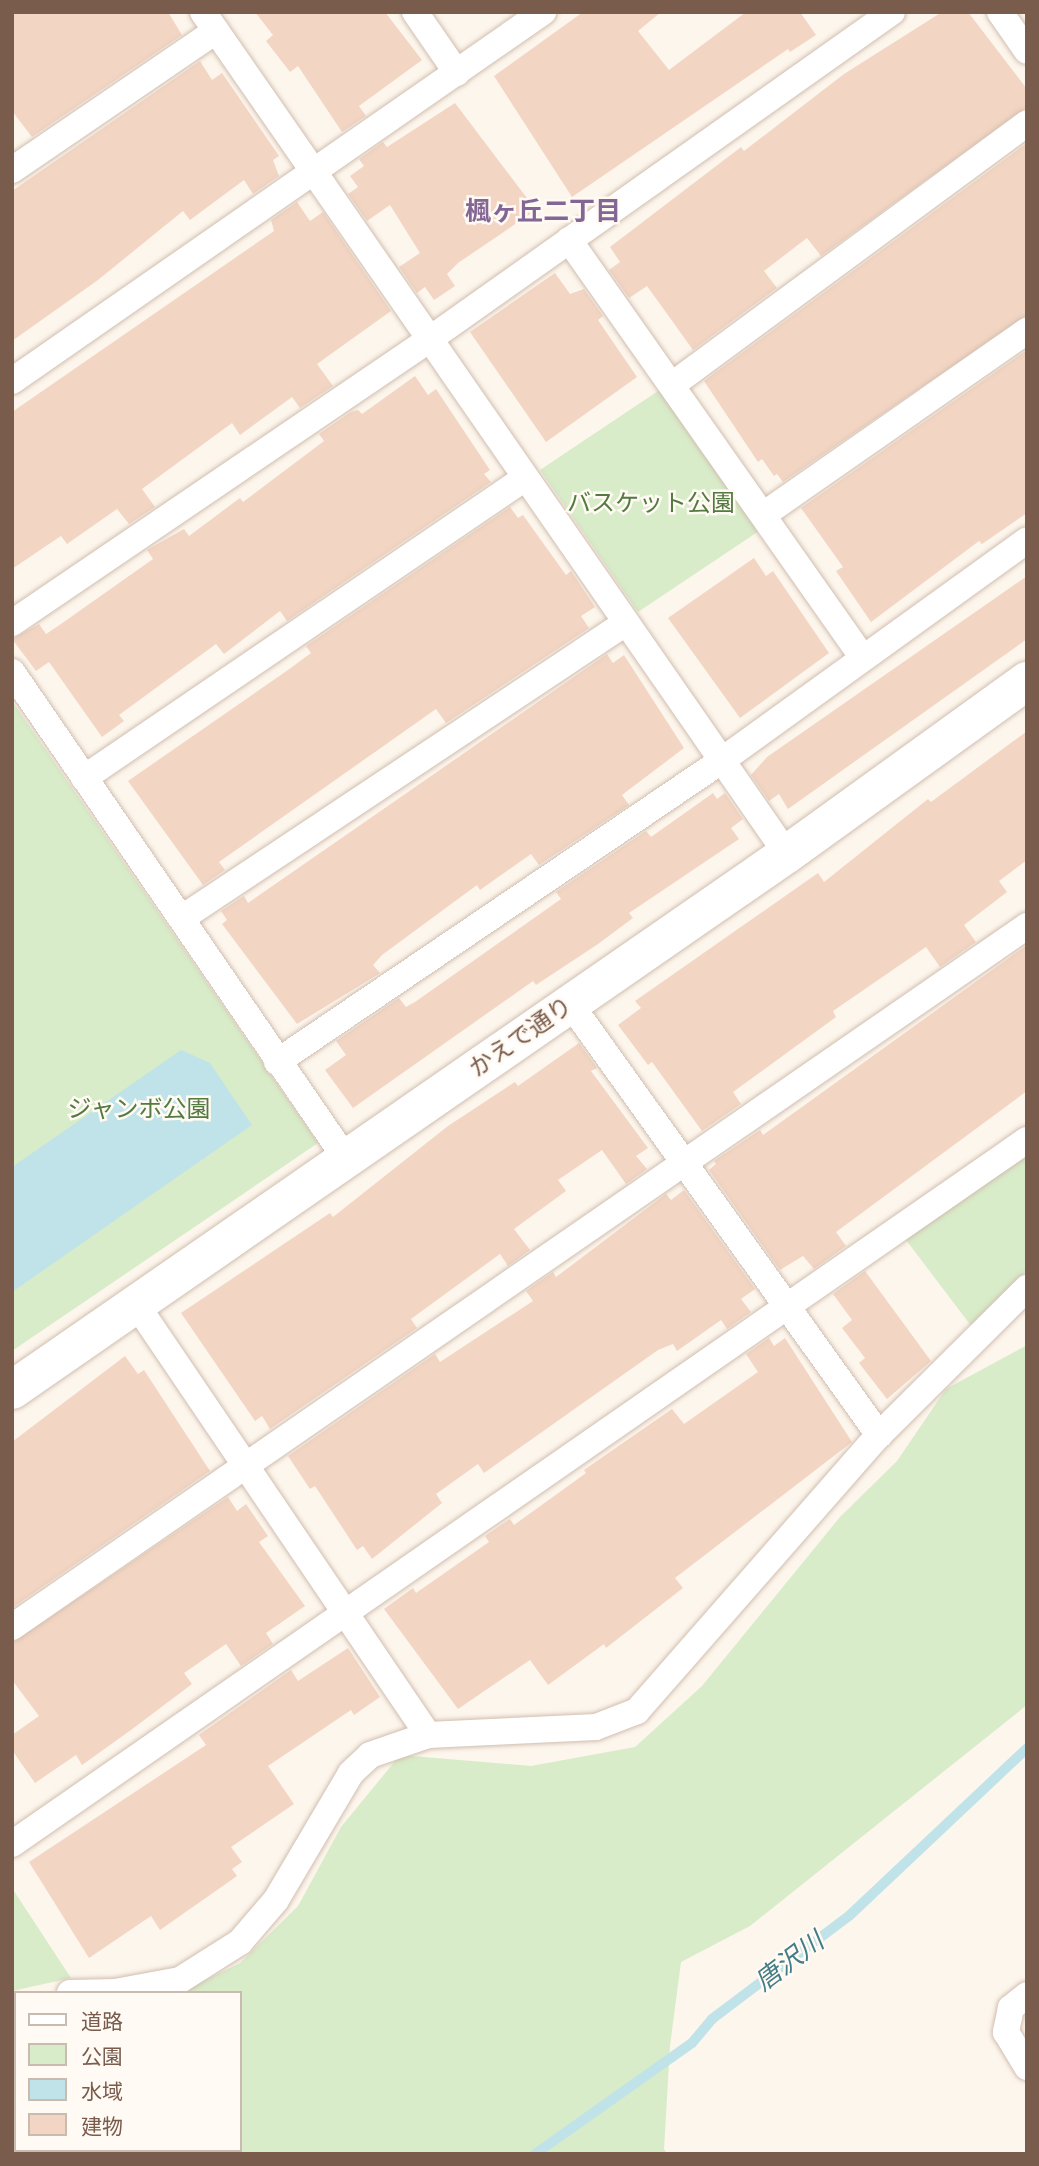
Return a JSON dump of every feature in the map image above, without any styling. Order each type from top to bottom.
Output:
[{"type":"street","points":[[415,12],[457,73]]},
{"type":"street","points":[[12,381],[315,173],[543,12]]},
{"type":"street","points":[[12,623],[430,339],[892,12]]},
{"type":"street","points":[[1000,12],[1027,51]]},
{"type":"street","points":[[12,170],[210,22],[624,624],[787,853]]},
{"type":"street","points":[[672,385],[1027,123]]},
{"type":"street","points":[[569,240],[863,658]]},
{"type":"street","points":[[763,515],[1027,331]]},
{"type":"street","points":[[84,778],[525,478]]},
{"type":"street","points":[[277,1062],[721,761],[1027,540]]},
{"type":"street","points":[[182,918],[624,624]]},
{"type":"street","points":[[12,672],[344,1156]]},
{"type":"street","name":"かえで通り","points":[[12,1390],[344,1156],[787,853],[1027,681]]},
{"type":"street","points":[[12,1627],[683,1161],[1027,926]]},
{"type":"street","points":[[569,1002],[879,1435]]},
{"type":"street","points":[[12,1844],[1027,1140]]},
{"type":"street","points":[[120,1991],[180,1980],[240,1942],[276,1900],[351,1773],[370,1755],[428,1735],[596,1727],[636,1711],[879,1435],[1027,1288]]},
{"type":"street","points":[[136,1304],[428,1735]]},
{"type":"street","points":[[1027,1995],[1011,2008],[1006,2032],[1027,2067]]},
{"type":"green space","name":"バスケット公園","points":[[661,389],[759,531],[638,612],[540,470]]},
{"type":"green space","name":"ジャンボ公園","points":[[12,701],[318,1143],[12,1351]]},
{"type":"green space","points":[[1027,1151],[1027,1270],[972,1327],[903,1236]]},
{"type":"green space","points":[[1027,1345],[1027,1705],[750,1926],[681,1962],[670,2046],[664,2149],[667,2154],[12,2154],[14,2094],[14,2152],[242,2152],[242,1991],[183,1991],[240,1963],[298,1906],[341,1827],[400,1755],[531,1766],[635,1747],[702,1686],[840,1517],[897,1461],[946,1389]]},
{"type":"green space","points":[[12,1888],[71,1978],[12,1991]]},
{"type":"water","points":[[181,1050],[210,1063],[252,1125],[12,1292],[12,1167]]},
{"type":"building","points":[[12,12],[168,12],[182,35],[32,137],[12,111]]},
{"type":"building","points":[[255,12],[385,12],[422,60],[359,106],[366,116],[342,132],[298,66],[290,72],[266,41],[273,35]]},
{"type":"building","points":[[583,12],[661,12],[638,31],[669,70],[746,12],[800,12],[816,35],[790,52],[788,49],[572,197],[494,76]]},
{"type":"building","points":[[942,12],[968,12],[1027,89],[1027,107],[821,256],[807,238],[764,271],[777,288],[693,350],[647,286],[629,298],[609,270],[620,262],[610,247],[741,147],[744,151],[844,74]]},
{"type":"building","points":[[200,61],[212,80],[222,73],[279,156],[273,160],[279,176],[253,194],[244,180],[190,220],[183,211],[98,280],[12,341],[12,191]]},
{"type":"building","points":[[455,103],[536,210],[458,263],[447,274],[455,286],[434,300],[425,287],[417,293],[399,267],[420,253],[390,205],[367,221],[348,194],[358,187],[350,176],[364,166],[359,159],[383,142],[387,147]]},
{"type":"building","points":[[1027,143],[1027,315],[783,482],[777,474],[774,476],[762,459],[758,462],[704,381]]},
{"type":"building","points":[[297,202],[310,221],[323,212],[391,311],[317,364],[333,386],[300,408],[292,397],[240,435],[232,423],[142,489],[155,507],[129,524],[117,509],[67,544],[61,536],[12,569],[12,412],[274,231],[271,220]]},
{"type":"building","points":[[555,273],[570,294],[584,289],[603,316],[598,320],[637,377],[546,442],[470,332]]},
{"type":"building","points":[[1027,350],[1027,513],[982,544],[979,541],[871,622],[836,571],[843,567],[801,508]]},
{"type":"building","points":[[415,376],[428,395],[436,389],[490,470],[484,474],[491,482],[287,621],[280,611],[224,654],[216,644],[119,715],[124,721],[102,737],[49,662],[36,671],[12,639],[39,624],[46,634],[153,559],[147,550],[184,529],[189,536],[240,498],[243,502],[324,441],[319,434],[351,412],[358,410],[362,414]]},
{"type":"building","points":[[510,507],[518,518],[523,515],[566,575],[571,571],[595,607],[581,616],[589,628],[446,723],[436,709],[219,862],[225,870],[203,885],[128,781],[311,653],[306,646]]},
{"type":"building","points":[[754,558],[766,576],[773,571],[829,653],[740,718],[668,618]]},
{"type":"building","points":[[1027,576],[1027,639],[788,809],[779,794],[769,801],[751,775],[767,757]]},
{"type":"building","points":[[607,654],[613,663],[624,655],[684,748],[622,795],[629,805],[539,865],[531,854],[480,890],[477,885],[382,955],[373,965],[380,973],[297,1024],[222,924],[227,920],[221,911],[244,896],[248,903]]},
{"type":"building","points":[[1027,731],[1027,860],[999,881],[1007,892],[964,925],[976,942],[940,967],[926,947],[833,1011],[836,1017],[733,1092],[741,1104],[702,1131],[652,1062],[648,1065],[618,1025],[641,1008],[635,1001],[818,873],[824,882],[928,799],[931,802]]},
{"type":"building","points":[[713,793],[717,799],[725,793],[743,819],[731,828],[739,839],[629,913],[633,918],[598,944],[536,985],[533,981],[353,1108],[325,1070],[346,1055],[336,1041],[399,998],[406,1007],[415,1002],[561,899],[556,892],[646,831],[651,837]]},
{"type":"building","points":[[1027,945],[1027,1091],[836,1232],[846,1246],[814,1269],[803,1256],[780,1270],[709,1170],[716,1164],[714,1161],[760,1130],[763,1135]]},
{"type":"building","points":[[579,1043],[597,1068],[591,1071],[648,1148],[636,1156],[647,1169],[626,1184],[602,1150],[558,1180],[566,1191],[514,1229],[530,1250],[508,1266],[500,1254],[411,1319],[417,1328],[270,1429],[262,1416],[255,1421],[181,1313],[330,1213],[333,1217],[448,1126],[515,1082],[518,1086]]},
{"type":"building","points":[[684,1190],[755,1289],[741,1299],[751,1312],[727,1329],[721,1320],[677,1351],[673,1344],[658,1350],[484,1473],[478,1464],[436,1494],[442,1503],[372,1559],[363,1546],[357,1550],[315,1486],[310,1489],[288,1456],[435,1354],[440,1362],[533,1301],[526,1291],[553,1272],[556,1277],[666,1194],[671,1200]]},
{"type":"building","points":[[865,1271],[931,1361],[887,1399],[859,1363],[865,1358],[842,1328],[852,1320],[833,1294]]},
{"type":"building","points":[[769,1338],[774,1346],[785,1338],[852,1442],[675,1578],[683,1588],[606,1648],[604,1644],[548,1685],[530,1660],[458,1709],[384,1609],[413,1588],[416,1593],[489,1542],[485,1536],[510,1519],[514,1525],[586,1473],[584,1470],[672,1409],[684,1424],[758,1372],[746,1354]]},
{"type":"building","points":[[125,1356],[138,1374],[144,1370],[210,1471],[12,1608],[12,1442]]},
{"type":"building","points":[[228,1497],[237,1511],[246,1504],[268,1536],[259,1542],[305,1606],[266,1633],[273,1644],[241,1666],[226,1644],[184,1673],[192,1684],[131,1730],[82,1765],[76,1755],[35,1783],[12,1750],[12,1735],[39,1716],[12,1680],[12,1643]]},
{"type":"building","points":[[348,1648],[380,1697],[354,1715],[351,1710],[268,1766],[294,1804],[231,1847],[242,1862],[232,1869],[237,1876],[160,1930],[151,1916],[89,1958],[29,1862],[206,1745],[199,1735],[291,1670],[298,1681]]},
{"type":"waterway","name":"唐沢川","points":[[535,2154],[692,2043],[712,2019],[850,1915],[1027,1748]]},
{"type":"district","name":"楓ヶ丘二丁目","points":[[543,211]]}]
